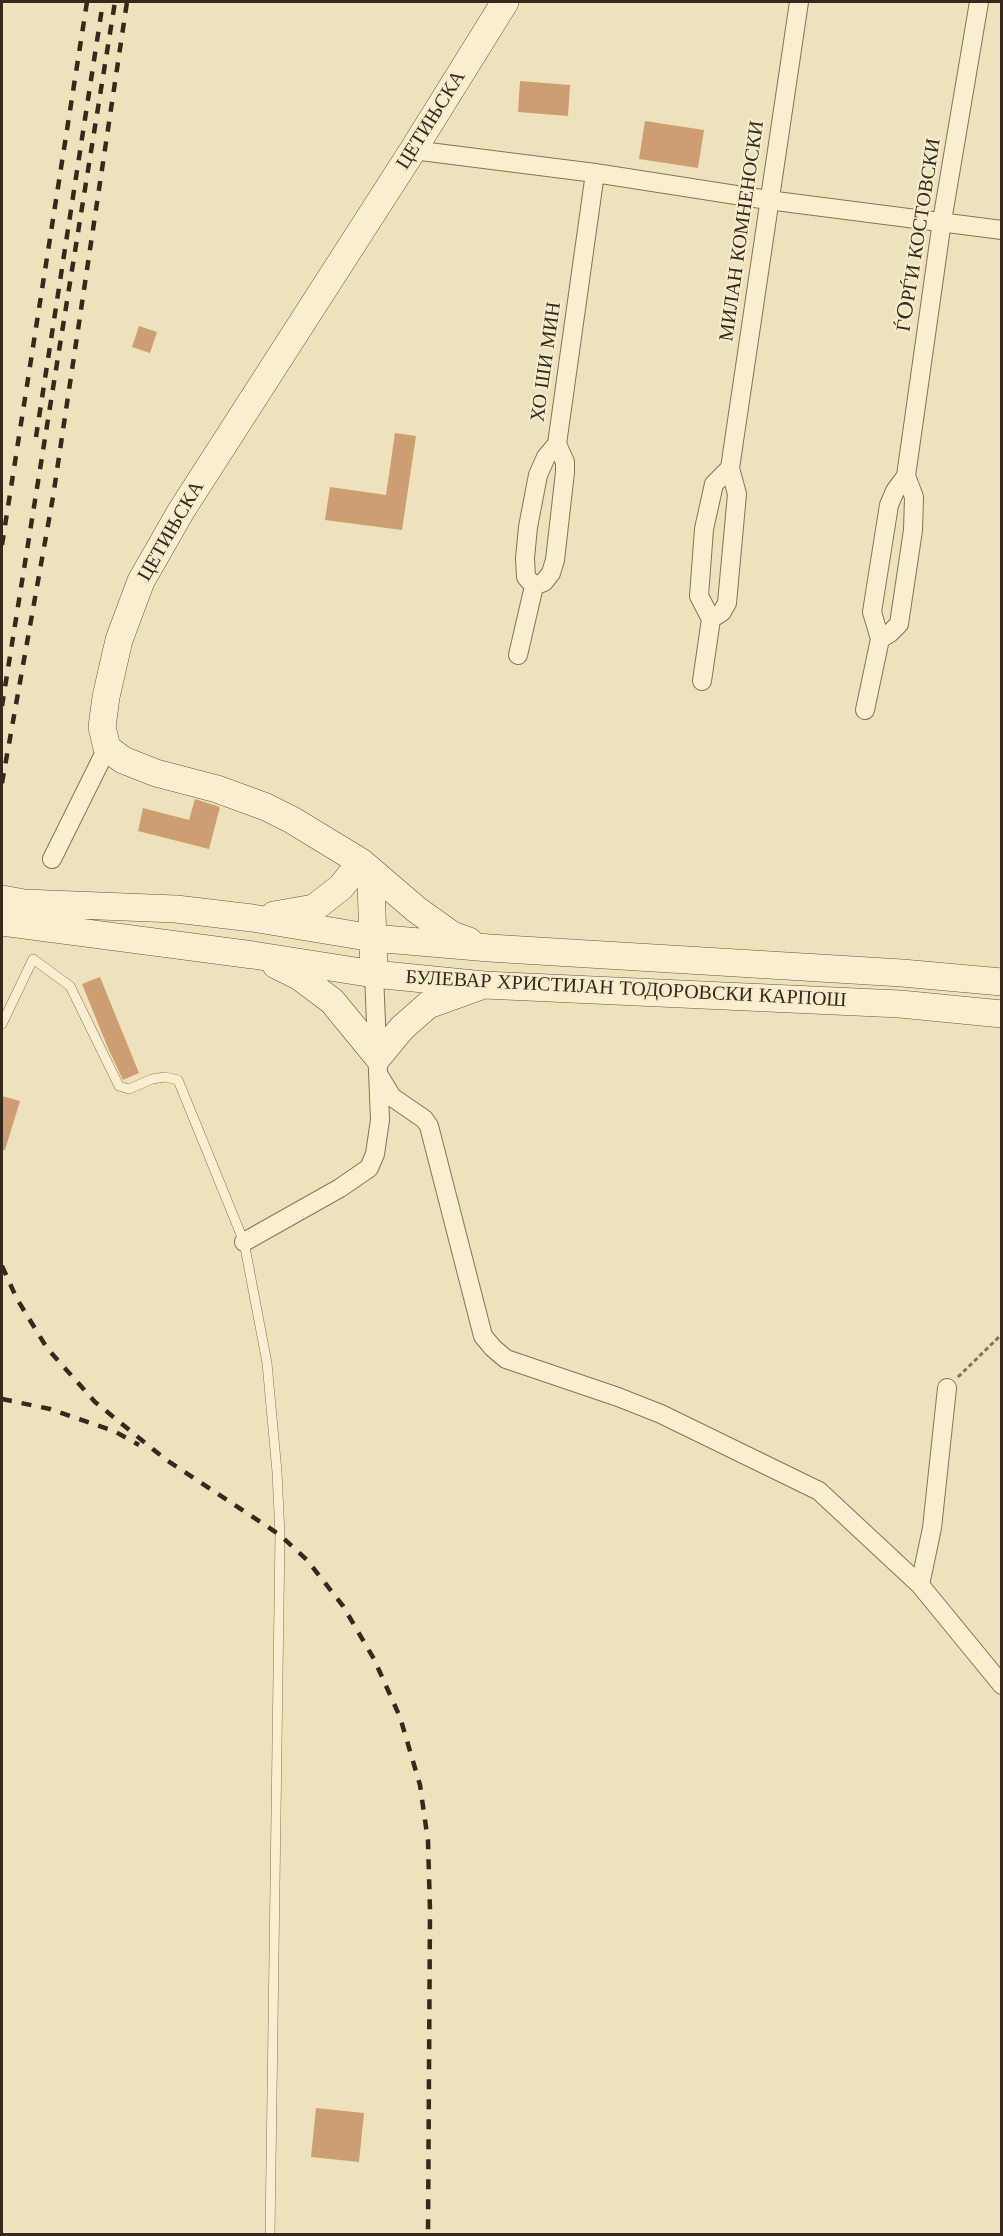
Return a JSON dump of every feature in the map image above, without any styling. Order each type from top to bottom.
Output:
[{"type":"street","name":"МИЛАН КОМНЕНОСКИ","points":[[711,619],[722,612],[727,603],[737,494],[730,468],[799,2]]},
{"type":"street","name":"ЃOРЃИ КОСТОВСКИ","points":[[865,710],[880,639],[872,612],[889,505],[895,491],[906,476],[942,221],[979,2]]},
{"type":"street","name":"ЦЕТИЊСКА","points":[[107,747],[102,727],[106,697],[119,640],[141,581],[181,511],[413,150],[498,8]]},
{"type":"street","points":[[413,150],[1002,230]]},
{"type":"street","name":"ХО ШИ МИН","points":[[534,586],[526,577],[528,527],[538,476],[546,457],[557,444],[595,173]]},
{"type":"street","points":[[518,655],[534,586],[544,582],[551,573],[555,560],[565,472],[565,462],[557,444]]},
{"type":"street","name":"МИЛАН КОМНЕНОСКИ","points":[[702,681],[711,619],[699,596],[704,529],[714,484],[730,468]]},
{"type":"street","name":"ЃOРЃИ КОСТОВСКИ","points":[[880,639],[899,624],[913,530],[914,496],[906,476]]},
{"type":"street","points":[[52,859],[107,747],[123,760],[156,773],[217,789],[266,807],[292,820],[361,862],[417,910],[452,935],[489,948]]},
{"type":"street","points":[[252,918],[314,908],[341,888],[361,862]]},
{"type":"street","points":[[244,1242],[340,1188],[369,1168],[375,1154],[380,1120],[372,882],[361,862]]},
{"type":"street","name":"БУЛЕВАР ХРИСТИЈАН ТОДОРОВСКИ КАРПОШ","points":[[2,898],[24,903],[176,909],[252,918],[374,938],[489,948],[903,973],[1002,982]]},
{"type":"street","name":"БУЛЕВАР ХРИСТИЈАН ТОДОРОВСКИ КАРПОШ","points":[[2,922],[253,955],[374,974],[484,985],[900,1004],[1002,1014]]},
{"type":"street","points":[[253,955],[300,976],[332,1001],[378,1066],[392,1097],[423,1119],[429,1126],[483,1336],[493,1348],[506,1359],[661,1414],[811,1486],[828,1499],[920,1586],[1002,1685]]},
{"type":"street","points":[[378,1066],[402,1028],[428,1005],[484,985]]},
{"type":"street","points":[[920,1586],[932,1528],[947,1388]]},
{"type":"lane","points":[[2,1024],[33,959],[70,986],[119,1086],[129,1089],[152,1079],[165,1077],[178,1080],[244,1242],[267,1363],[280,1534],[270,2235]]},
{"type":"path","points":[[947,1388],[1002,1334]]},
{"type":"building","points":[[520,81],[570,85],[568,116],[518,112]]},
{"type":"building","points":[[645,121],[704,130],[698,168],[639,159]]},
{"type":"building","points":[[139,326],[157,332],[150,353],[132,347]]},
{"type":"building","points":[[395,433],[416,436],[402,530],[325,520],[330,487],[386,495]]},
{"type":"building","points":[[195,799],[220,807],[209,849],[138,831],[143,808],[189,820]]},
{"type":"building","points":[[100,977],[139,1073],[123,1080],[82,984]]},
{"type":"building","points":[[2,1096],[20,1101],[5,1150],[2,1150]]},
{"type":"building","points":[[316,2108],[364,2113],[359,2162],[311,2157]]},
{"type":"railway","points":[[2,545],[87,2]]},
{"type":"railway","points":[[36,437],[103,2]]},
{"type":"railway","points":[[2,706],[115,2]]},
{"type":"railway","points":[[2,783],[53,497],[127,2]]},
{"type":"railway","points":[[2,1266],[17,1299],[47,1348],[95,1402],[165,1459],[280,1535],[307,1560],[343,1606],[374,1659],[400,1717],[420,1785],[428,1841],[430,1910],[428,2234]]},
{"type":"railway","points":[[2,1399],[50,1409],[114,1431],[139,1445]]}]
